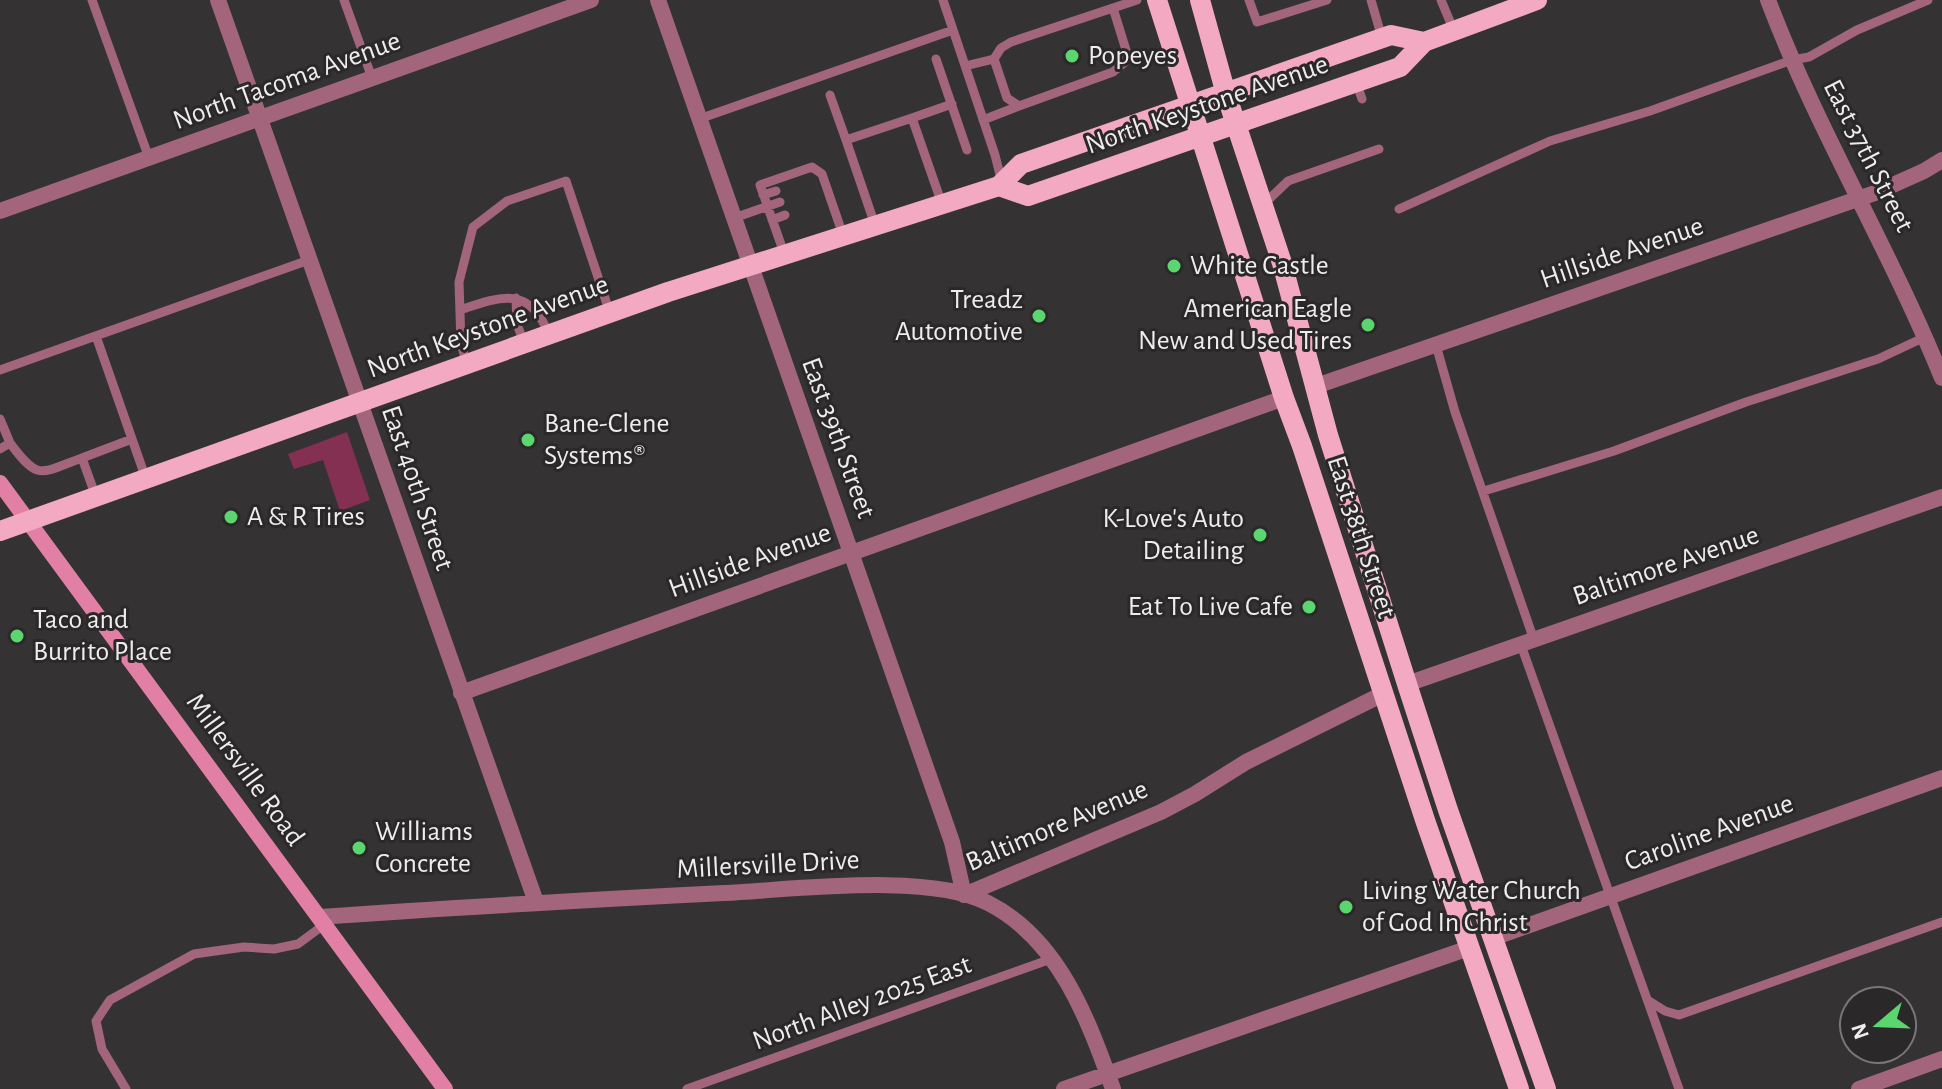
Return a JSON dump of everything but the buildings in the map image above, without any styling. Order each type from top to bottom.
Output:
[{"type":"main road","name":"East 38th Street","points":[[1157,0],[1284,398],[1519,1089]]},
{"type":"main road","name":"East 38th Street","points":[[1200,0],[1235,124],[1282,263],[1328,435],[1407,684],[1546,1089]]},
{"type":"main road","name":"North Keystone Avenue","points":[[1000,185],[1028,196],[1235,124],[1359,90],[1400,67],[1424,42],[1537,0]]},
{"type":"main road","name":"North Keystone Avenue","points":[[0,531],[749,264],[1000,185],[1021,164],[1382,38],[1391,35],[1424,42]]},
{"type":"street","name":"East 40th Street","points":[[218,0],[536,902]]},
{"type":"street","name":"North Tacoma Avenue","points":[[0,211],[591,0]]},
{"type":"street","name":"East 39th Street","points":[[658,0],[952,842],[964,895]]},
{"type":"street","name":"East 37th Street","points":[[1768,0],[1792,60],[1942,378]]},
{"type":"street","name":"Hillside Avenue","points":[[1316,386],[1859,198],[1909,179],[1942,160]]},
{"type":"street","name":"Hillside Avenue","points":[[461,693],[1284,398]]},
{"type":"street","name":"Millersville Road","points":[[0,483],[445,1089]]},
{"type":"street","name":"Baltimore Avenue","points":[[1407,684],[1942,497]]},
{"type":"street","name":"Baltimore Avenue","points":[[964,895],[1161,812],[1246,762],[1383,694]]},
{"type":"street","name":"Caroline Avenue","points":[[1493,938],[1942,778]]},
{"type":"street","name":"Millersville Drive","points":[[323,920],[536,902],[872,886],[914,887],[964,895],[999,909],[1027,932],[1051,959],[1085,1014],[1110,1081]]},
{"type":"street","points":[[1064,1089],[1110,1081],[1469,948]]},
{"type":"street","points":[[1859,1089],[1942,1059]]},
{"type":"lane","points":[[92,0],[149,158]]},
{"type":"lane","points":[[344,0],[372,78]]},
{"type":"lane","points":[[943,0],[983,120],[1000,185]]},
{"type":"lane","points":[[965,66],[994,59],[1001,48],[1011,42],[1137,0]]},
{"type":"lane","points":[[1249,0],[1257,22],[1327,0]]},
{"type":"lane","points":[[1371,0],[1382,38]]},
{"type":"lane","points":[[1441,0],[1454,31]]},
{"type":"lane","points":[[1399,209],[1550,141],[1809,57],[1857,30],[1928,0]]},
{"type":"lane","points":[[983,120],[1113,72],[1125,62],[1126,50],[1113,8]]},
{"type":"lane","points":[[699,119],[953,30]]},
{"type":"lane","points":[[936,59],[967,150]]},
{"type":"lane","points":[[994,59],[1007,98],[1019,106]]},
{"type":"lane","points":[[830,95],[875,225]]},
{"type":"lane","points":[[846,140],[952,104]]},
{"type":"lane","points":[[912,118],[942,204]]},
{"type":"lane","points":[[1263,205],[1288,181],[1379,149]]},
{"type":"lane","points":[[784,253],[760,185],[812,167],[843,235]]},
{"type":"lane","points":[[467,364],[461,344],[459,282],[473,227],[507,201],[566,181],[610,313]]},
{"type":"lane","points":[[763,195],[776,191]]},
{"type":"lane","points":[[734,218],[780,202]]},
{"type":"lane","points":[[772,220],[785,215]]},
{"type":"lane","points":[[0,370],[309,260]]},
{"type":"lane","points":[[460,310],[499,297],[516,298],[541,315],[549,335]]},
{"type":"lane","points":[[516,298],[517,324],[524,343]]},
{"type":"lane","points":[[96,336],[146,479]]},
{"type":"lane","points":[[1484,491],[1614,451],[1746,402],[1878,359],[1925,337]]},
{"type":"lane","points":[[1436,345],[1610,896],[1679,1089]]},
{"type":"lane","points":[[0,419],[10,443],[28,467],[36,472],[132,439]]},
{"type":"lane","points":[[0,449],[10,443]]},
{"type":"lane","points":[[82,458],[96,497]]},
{"type":"lane","points":[[126,1089],[102,1049],[96,1021],[110,1000],[194,954],[244,947],[274,949],[298,944],[323,920]]},
{"type":"lane","points":[[1664,1042],[1667,1026],[1679,1015],[1942,922]]},
{"type":"lane","name":"North Alley 2025 East","points":[[687,1089],[1051,959]]},
{"type":"lane","points":[[1649,1001],[1679,1015]]},
{"type":"shaded area","points":[[347,432],[370,500],[340,511],[323,460],[294,469],[288,454]]},
{"type":"place","name":"Popeyes","points":[[1072,56]]},
{"type":"place","name":"White Castle","points":[[1174,266]]},
{"type":"place","name":"Treadz Automotive","points":[[1039,316]]},
{"type":"place","name":"American Eagle New and Used Tires","points":[[1368,325]]},
{"type":"place","name":"Bane-Clene Systems®","points":[[528,440]]},
{"type":"place","name":"A & R Tires","points":[[231,517]]},
{"type":"place","name":"K-Love's Auto Detailing","points":[[1260,535]]},
{"type":"place","name":"Eat To Live Cafe","points":[[1309,607]]},
{"type":"place","name":"Taco and Burrito Place","points":[[17,636]]},
{"type":"place","name":"Williams Concrete","points":[[359,848]]},
{"type":"place","name":"Living Water Church of God In Christ","points":[[1346,907]]}]
